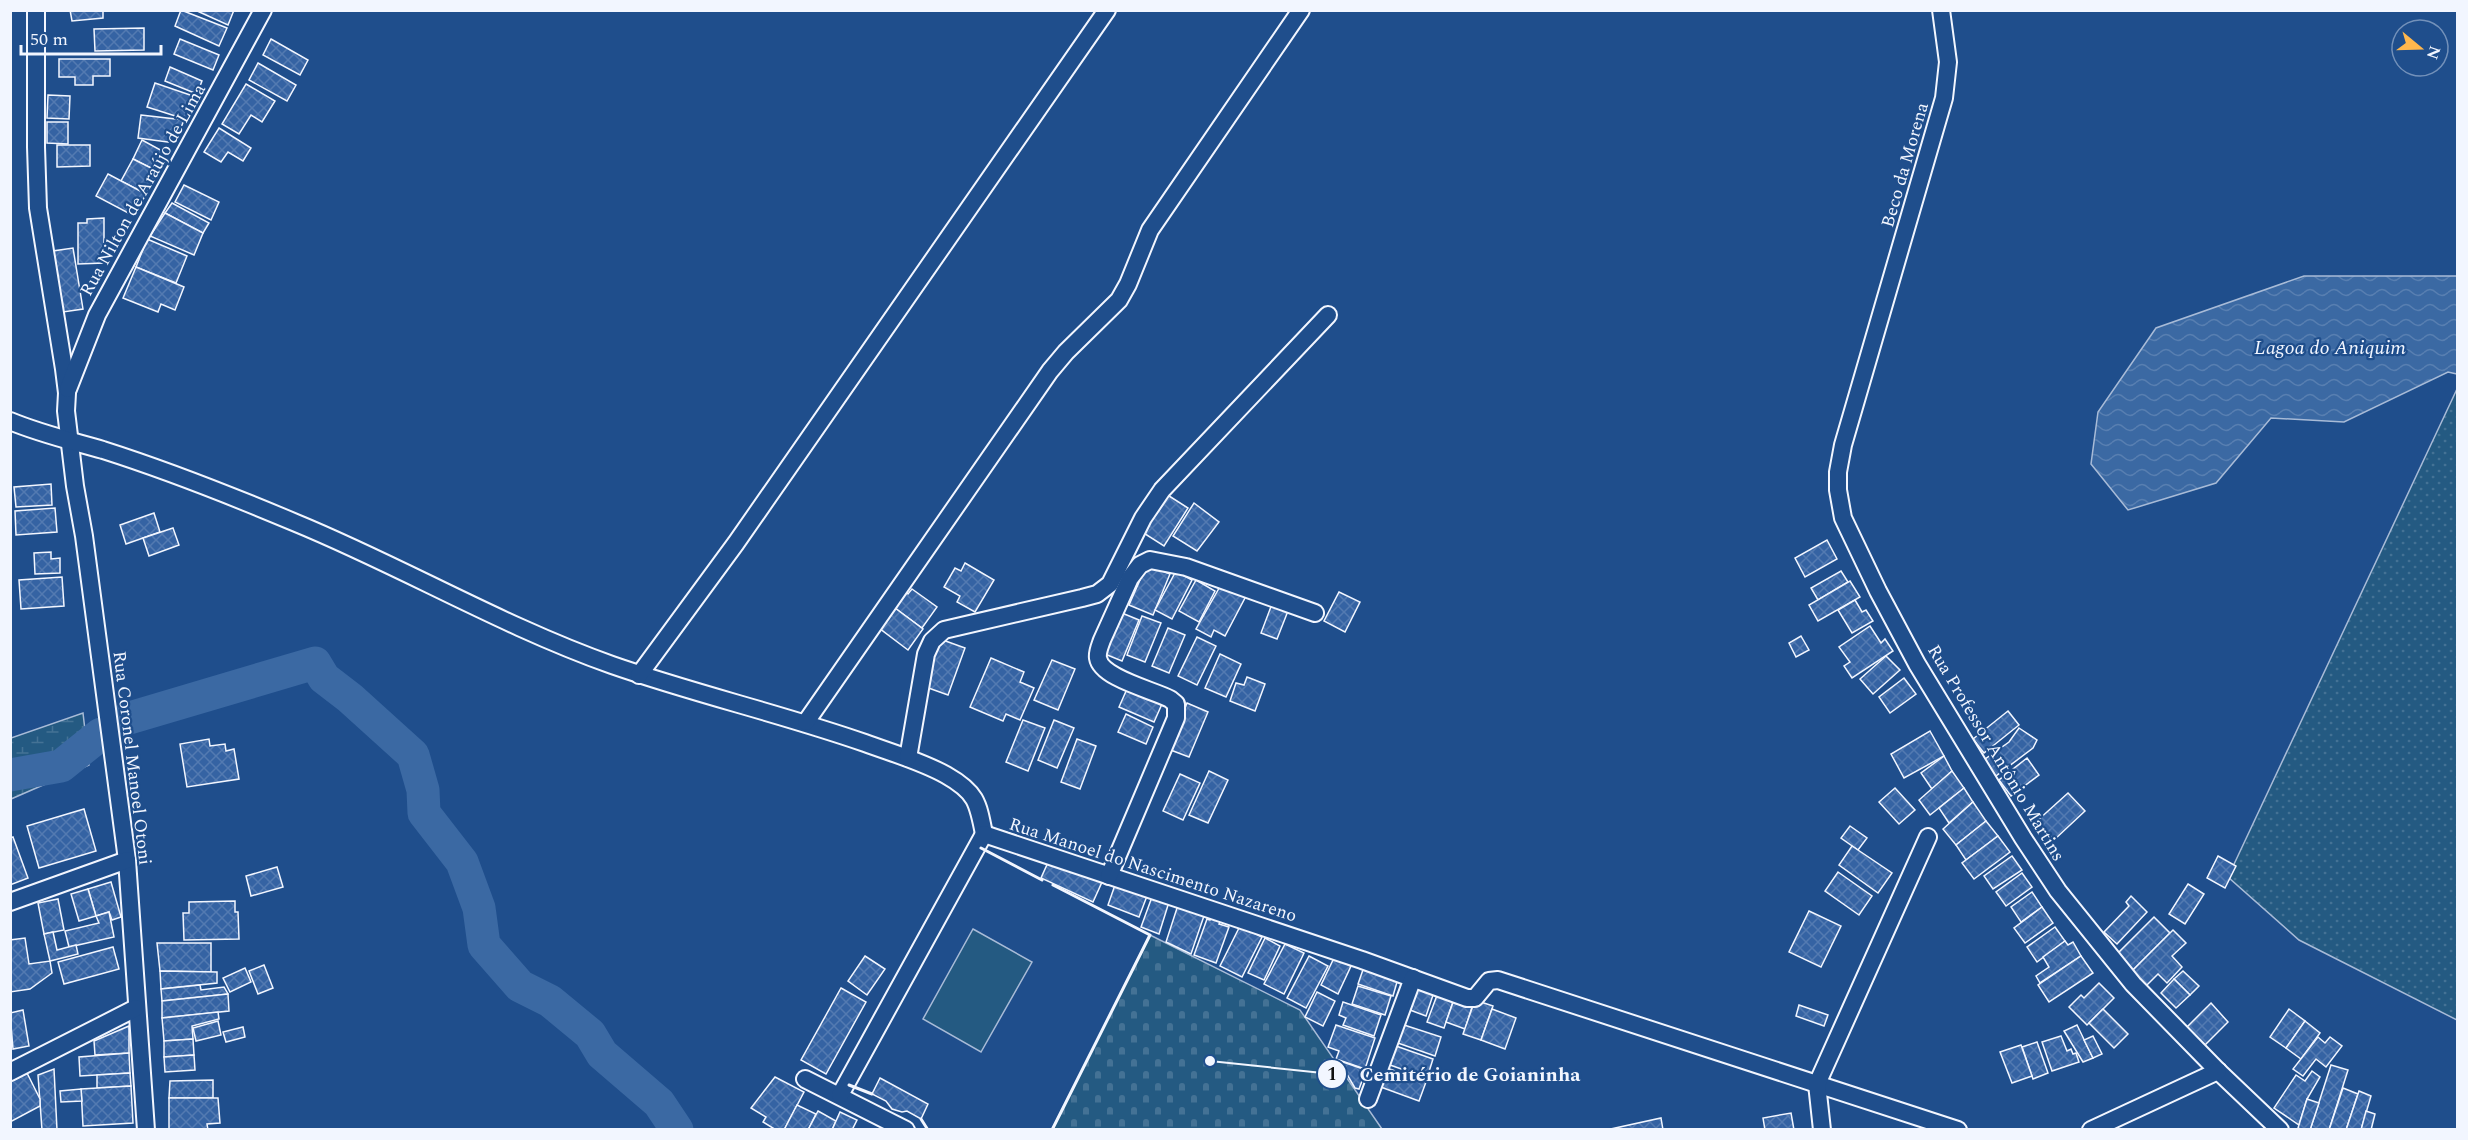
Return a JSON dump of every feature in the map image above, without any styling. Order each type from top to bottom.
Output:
[{"type":"street","name":"Rua Coronel Manoel Otoni","points":[[36,10],[38,208],[67,393],[66,411],[75,486],[84,536],[127,861],[146,1130]]},
{"type":"street","name":"Rua Nilton de Araújo de Lima","points":[[67,393],[97,315],[263,10]]},
{"type":"street","points":[[639,675],[736,543],[1107,10]]},
{"type":"street","points":[[806,722],[1050,371],[1119,300],[1128,285],[1150,230],[1301,10]]},
{"type":"street","name":"Beco da Morena","points":[[1877,327],[1944,98],[1948,62],[1941,10]]},
{"type":"street","points":[[908,758],[926,654],[932,640],[944,630],[1097,594],[1110,584],[1143,518],[1162,490],[1328,315]]},
{"type":"street","name":"Rua Professor Antônio Martins","points":[[1877,327],[1843,445],[1838,472],[1839,505],[1843,518],[1878,591],[1917,664],[2058,891],[2133,984],[2218,1071],[2280,1130]]},
{"type":"street","points":[[10,421],[102,450],[225,494],[331,537],[449,596],[557,646],[639,675],[806,722],[908,758],[945,774],[971,791],[979,805],[984,834]]},
{"type":"street","points":[[1109,876],[1176,718],[1176,704],[1170,699],[1115,676],[1106,671],[1098,660],[1097,652],[1134,570],[1150,560],[1177,565],[1315,613]]},
{"type":"street","name":"Rua Manoel do Nascimento Nazareno","points":[[840,1095],[984,834],[1455,994],[1475,998],[1489,981],[1494,979],[1817,1084]]},
{"type":"street","points":[[1822,1130],[1817,1084],[1928,837]]},
{"type":"street","points":[[10,902],[127,861]]},
{"type":"street","points":[[1368,1098],[1413,978]]},
{"type":"street","points":[[10,1072],[136,1008]]},
{"type":"street","points":[[2091,1130],[2218,1071]]},
{"type":"street","points":[[805,1079],[906,1130]]},
{"type":"street","points":[[1817,1084],[1958,1130]]},
{"type":"green space","points":[[2457,389],[2457,1020],[2299,940],[2228,877]]},
{"type":"green space","points":[[83,713],[89,765],[11,799],[11,738]]},
{"type":"green space","points":[[973,929],[1032,962],[981,1052],[923,1019]]},
{"type":"green space","points":[[1150,935],[1300,1010],[1382,1129],[1052,1130]]},
{"type":"water","name":"Lagoa do Aniquim","points":[[2304,276],[2457,276],[2457,374],[2448,372],[2344,422],[2271,418],[2216,483],[2128,510],[2091,464],[2098,412],[2156,328]]},
{"type":"building","points":[[70,10],[103,10],[103,18],[72,21]]},
{"type":"building","points":[[181,10],[227,28],[219,46],[175,26]]},
{"type":"building","points":[[195,10],[234,10],[228,25]]},
{"type":"building","points":[[144,28],[144,50],[95,51],[94,29]]},
{"type":"building","points":[[180,39],[219,55],[213,70],[174,54]]},
{"type":"building","points":[[271,39],[308,60],[300,75],[263,55]]},
{"type":"building","points":[[59,59],[110,59],[110,76],[93,76],[93,85],[75,85],[75,77],[59,77]]},
{"type":"building","points":[[258,63],[296,85],[287,101],[249,80]]},
{"type":"building","points":[[170,67],[202,81],[197,94],[165,81]]},
{"type":"building","points":[[155,83],[196,97],[188,120],[147,107]]},
{"type":"building","points":[[246,84],[275,101],[262,122],[251,115],[239,134],[222,124]]},
{"type":"building","points":[[48,95],[70,96],[69,119],[47,118]]},
{"type":"building","points":[[141,115],[184,120],[175,143],[138,138]]},
{"type":"building","points":[[47,122],[68,122],[68,144],[47,143]]},
{"type":"building","points":[[219,128],[251,148],[243,161],[228,152],[221,162],[204,152]]},
{"type":"building","points":[[142,140],[166,153],[157,171],[133,159]]},
{"type":"building","points":[[57,145],[90,145],[90,166],[57,167]]},
{"type":"building","points":[[133,159],[157,171],[146,194],[121,181]]},
{"type":"building","points":[[108,174],[146,194],[134,216],[96,196]]},
{"type":"building","points":[[184,185],[219,202],[211,220],[175,202]]},
{"type":"building","points":[[172,203],[209,223],[203,233],[165,213]]},
{"type":"building","points":[[165,213],[203,233],[194,255],[150,236]]},
{"type":"building","points":[[104,218],[104,263],[78,264],[78,223],[87,223],[87,219]]},
{"type":"building","points":[[147,239],[187,256],[176,283],[136,267]]},
{"type":"building","points":[[73,248],[83,309],[63,312],[53,251]]},
{"type":"building","points":[[136,267],[184,287],[175,310],[161,304],[158,312],[123,298]]},
{"type":"building","points":[[51,484],[52,505],[16,507],[14,487]]},
{"type":"building","points":[[1166,494],[1188,508],[1164,546],[1142,532]]},
{"type":"building","points":[[1194,503],[1219,522],[1197,551],[1173,536]]},
{"type":"building","points":[[55,508],[57,532],[16,535],[15,511]]},
{"type":"building","points":[[154,513],[160,532],[126,544],[120,525]]},
{"type":"building","points":[[173,528],[179,545],[149,556],[143,538]]},
{"type":"building","points":[[1827,540],[1837,559],[1805,577],[1795,558]]},
{"type":"building","points":[[51,552],[51,559],[60,558],[60,573],[35,574],[34,553]]},
{"type":"building","points":[[965,563],[994,580],[975,612],[957,602],[960,596],[944,587],[955,568],[961,571]]},
{"type":"building","points":[[1147,564],[1170,574],[1153,615],[1129,605]]},
{"type":"building","points":[[1176,571],[1192,580],[1172,619],[1155,610]]},
{"type":"building","points":[[1841,571],[1848,582],[1818,600],[1811,588]]},
{"type":"building","points":[[62,577],[64,606],[21,609],[19,580]]},
{"type":"building","points":[[1196,580],[1215,591],[1199,622],[1179,611]]},
{"type":"building","points":[[1850,581],[1860,597],[1818,621],[1809,605]]},
{"type":"building","points":[[1222,583],[1246,596],[1225,636],[1214,630],[1211,637],[1196,629]]},
{"type":"building","points":[[912,589],[937,607],[922,628],[895,608],[906,592],[908,594]]},
{"type":"building","points":[[1339,592],[1360,602],[1345,632],[1324,621]]},
{"type":"building","points":[[1855,600],[1862,612],[1866,610],[1873,621],[1852,633],[1838,610]]},
{"type":"building","points":[[1272,604],[1288,611],[1277,639],[1261,633]]},
{"type":"building","points":[[895,608],[923,629],[908,650],[879,628]]},
{"type":"building","points":[[1117,611],[1139,620],[1122,661],[1100,652]]},
{"type":"building","points":[[1142,616],[1161,623],[1145,662],[1127,655]]},
{"type":"building","points":[[1870,626],[1881,643],[1885,639],[1893,651],[1852,678],[1844,666],[1850,662],[1839,647]]},
{"type":"building","points":[[1168,628],[1185,635],[1169,673],[1152,666]]},
{"type":"building","points":[[1801,636],[1809,650],[1796,657],[1789,643]]},
{"type":"building","points":[[1197,637],[1216,646],[1197,685],[1178,676]]},
{"type":"building","points":[[940,639],[965,648],[948,695],[923,686]]},
{"type":"building","points":[[1220,654],[1241,664],[1226,697],[1205,688]]},
{"type":"building","points":[[1886,656],[1900,670],[1873,694],[1860,679]]},
{"type":"building","points":[[991,658],[1024,672],[1020,682],[1034,688],[1020,720],[1006,714],[1003,721],[970,707]]},
{"type":"building","points":[[1052,660],[1075,669],[1058,710],[1034,700]]},
{"type":"building","points":[[1247,677],[1265,684],[1255,711],[1230,701],[1236,683],[1244,685]]},
{"type":"building","points":[[1904,678],[1916,694],[1890,713],[1879,697]]},
{"type":"building","points":[[1127,689],[1162,704],[1154,722],[1119,707]]},
{"type":"building","points":[[1187,703],[1208,712],[1189,757],[1168,749]]},
{"type":"building","points":[[2008,711],[2019,725],[1984,753],[1973,739]]},
{"type":"building","points":[[1126,714],[1153,727],[1146,744],[1118,732]]},
{"type":"building","points":[[1023,720],[1045,728],[1028,771],[1006,762]]},
{"type":"building","points":[[1054,720],[1074,728],[1057,768],[1038,760]]},
{"type":"building","points":[[2019,728],[2037,740],[2033,748],[1992,779],[1981,762],[2009,742]]},
{"type":"building","points":[[1930,731],[1944,756],[1904,778],[1891,754]]},
{"type":"building","points":[[209,739],[210,746],[225,744],[226,751],[234,749],[239,779],[187,787],[180,744]]},
{"type":"building","points":[[1077,739],[1096,746],[1080,789],[1061,782]]},
{"type":"building","points":[[1944,756],[1952,771],[1932,789],[1921,773]]},
{"type":"building","points":[[2027,758],[2039,775],[2011,796],[1999,780]]},
{"type":"building","points":[[1209,771],[1228,780],[1208,823],[1189,815]]},
{"type":"building","points":[[1952,771],[1964,788],[1930,815],[1919,800]]},
{"type":"building","points":[[1180,774],[1200,783],[1183,820],[1163,811]]},
{"type":"building","points":[[1895,788],[1915,810],[1899,824],[1879,802]]},
{"type":"building","points":[[1964,788],[1973,802],[1949,823],[1939,808]]},
{"type":"building","points":[[2068,793],[2085,811],[2054,840],[2037,821]]},
{"type":"building","points":[[1973,802],[1986,821],[1956,845],[1943,829]]},
{"type":"building","points":[[84,809],[96,851],[39,868],[27,826]]},
{"type":"building","points":[[1986,821],[1998,836],[1966,860],[1956,845]]},
{"type":"building","points":[[1850,826],[1867,838],[1858,850],[1841,838]]},
{"type":"building","points":[[1998,836],[2010,852],[1974,879],[1962,863]]},
{"type":"building","points":[[13,837],[28,878],[10,885],[10,838]]},
{"type":"building","points":[[1852,846],[1892,873],[1878,893],[1839,865]]},
{"type":"building","points":[[2012,856],[2022,870],[1993,889],[1984,876]]},
{"type":"building","points":[[2218,856],[2236,866],[2225,888],[2207,878]]},
{"type":"building","points":[[1050,858],[1102,882],[1093,902],[1041,878]]},
{"type":"building","points":[[277,867],[283,887],[251,896],[246,876]]},
{"type":"building","points":[[1838,872],[1872,896],[1859,915],[1825,891]]},
{"type":"building","points":[[2022,873],[2032,887],[2006,906],[1996,892]]},
{"type":"building","points":[[111,882],[121,917],[112,920],[109,912],[96,916],[88,889]]},
{"type":"building","points":[[2188,884],[2204,894],[2185,924],[2169,914]]},
{"type":"building","points":[[1115,885],[1147,896],[1139,917],[1108,905]]},
{"type":"building","points":[[88,889],[96,916],[79,921],[71,894]]},
{"type":"building","points":[[2032,892],[2042,907],[2021,922],[2011,907]]},
{"type":"building","points":[[2131,896],[2147,912],[2117,944],[2104,932],[2129,906],[2126,902]]},
{"type":"building","points":[[1152,897],[1169,902],[1159,934],[1141,927]]},
{"type":"building","points":[[58,899],[64,930],[44,934],[38,903]]},
{"type":"building","points":[[235,901],[235,912],[238,912],[239,939],[184,940],[183,913],[189,913],[189,902]]},
{"type":"building","points":[[1179,902],[1206,910],[1191,954],[1166,942]]},
{"type":"building","points":[[2042,907],[2053,923],[2025,943],[2014,928]]},
{"type":"building","points":[[1809,911],[1841,926],[1821,967],[1789,952]]},
{"type":"building","points":[[109,912],[114,937],[69,947],[65,931],[99,923],[96,916]]},
{"type":"building","points":[[1212,913],[1222,917],[1219,924],[1229,927],[1216,963],[1194,955],[1207,919],[1210,920]]},
{"type":"building","points":[[2154,917],[2170,933],[2132,971],[2116,955]]},
{"type":"building","points":[[1240,926],[1262,937],[1242,977],[1220,966]]},
{"type":"building","points":[[2055,927],[2065,941],[2037,962],[2027,947]]},
{"type":"building","points":[[2173,930],[2186,943],[2172,956],[2182,967],[2167,983],[2158,974],[2144,988],[2130,973]]},
{"type":"building","points":[[53,932],[57,950],[76,945],[78,954],[50,961],[44,934]]},
{"type":"building","points":[[25,938],[29,964],[50,961],[52,973],[30,989],[10,992],[10,940]]},
{"type":"building","points":[[1265,938],[1280,946],[1264,980],[1248,973]]},
{"type":"building","points":[[2065,941],[2068,945],[2073,942],[2081,956],[2040,983],[2036,976],[2049,967],[2043,957]]},
{"type":"building","points":[[157,943],[211,943],[211,972],[160,971]]},
{"type":"building","points":[[1285,944],[1304,953],[1284,994],[1264,984]]},
{"type":"building","points":[[113,947],[119,969],[64,984],[58,962]]},
{"type":"building","points":[[865,956],[885,969],[867,995],[848,981]]},
{"type":"building","points":[[1309,956],[1328,966],[1306,1008],[1287,998]]},
{"type":"building","points":[[2081,956],[2093,973],[2049,1002],[2038,985]]},
{"type":"building","points":[[1334,958],[1351,966],[1338,994],[1321,985]]},
{"type":"building","points":[[1365,964],[1399,975],[1393,996],[1358,984]]},
{"type":"building","points":[[264,965],[273,988],[258,994],[249,971]]},
{"type":"building","points":[[245,968],[251,982],[230,992],[223,978]]},
{"type":"building","points":[[160,971],[217,972],[217,983],[161,989]]},
{"type":"building","points":[[2183,971],[2199,986],[2190,995],[2174,979]]},
{"type":"building","points":[[2174,979],[2190,995],[2176,1008],[2161,993]]},
{"type":"building","points":[[2099,983],[2114,998],[2087,1025],[2069,1007],[2081,995],[2084,998]]},
{"type":"building","points":[[1420,984],[1435,989],[1426,1016],[1410,1010]]},
{"type":"building","points":[[200,985],[201,990],[224,987],[228,994],[162,1001],[161,989]]},
{"type":"building","points":[[1358,986],[1391,996],[1385,1015],[1352,1004]]},
{"type":"building","points":[[841,988],[866,1002],[826,1074],[801,1060]]},
{"type":"building","points":[[1439,990],[1455,996],[1444,1028],[1427,1022]]},
{"type":"building","points":[[1317,992],[1335,1001],[1323,1026],[1305,1017]]},
{"type":"building","points":[[228,994],[229,1011],[162,1018],[162,1001]]},
{"type":"building","points":[[1455,997],[1473,1004],[1465,1029],[1446,1022]]},
{"type":"building","points":[[1475,1000],[1493,1006],[1481,1040],[1463,1034]]},
{"type":"building","points":[[1343,1002],[1381,1015],[1374,1036],[1343,1025],[1346,1018],[1339,1015]]},
{"type":"building","points":[[2211,1003],[2228,1022],[2205,1045],[2187,1027]]},
{"type":"building","points":[[1799,1005],[1828,1015],[1824,1026],[1796,1016]]},
{"type":"building","points":[[1492,1009],[1516,1018],[1505,1049],[1481,1040]]},
{"type":"building","points":[[2103,1009],[2128,1034],[2114,1048],[2089,1023]]},
{"type":"building","points":[[2289,1009],[2305,1021],[2286,1048],[2270,1037]]},
{"type":"building","points":[[23,1010],[29,1046],[13,1049],[10,1013]]},
{"type":"building","points":[[218,1012],[219,1019],[192,1026],[193,1039],[164,1041],[162,1018]]},
{"type":"building","points":[[218,1021],[221,1035],[196,1041],[193,1028]]},
{"type":"building","points":[[2305,1021],[2320,1033],[2301,1059],[2286,1048]]},
{"type":"building","points":[[1401,1024],[1441,1037],[1435,1056],[1395,1042]]},
{"type":"building","points":[[1336,1025],[1375,1038],[1365,1069],[1336,1059],[1339,1051],[1328,1047]]},
{"type":"building","points":[[2077,1025],[2093,1058],[2083,1062],[2064,1031]]},
{"type":"building","points":[[129,1026],[129,1053],[95,1055],[94,1041]]},
{"type":"building","points":[[243,1027],[245,1037],[226,1042],[223,1032]]},
{"type":"building","points":[[2061,1036],[2067,1051],[2071,1049],[2073,1054],[2076,1053],[2079,1062],[2052,1071],[2042,1042]]},
{"type":"building","points":[[2093,1036],[2102,1054],[2093,1058],[2084,1040]]},
{"type":"building","points":[[2318,1037],[2325,1043],[2330,1037],[2342,1046],[2326,1067],[2316,1059],[2303,1076],[2293,1069]]},
{"type":"building","points":[[193,1039],[194,1055],[164,1057],[164,1041]]},
{"type":"building","points":[[2037,1042],[2048,1073],[2033,1079],[2022,1047]]},
{"type":"building","points":[[2021,1045],[2032,1076],[2012,1083],[2000,1052]]},
{"type":"building","points":[[1396,1046],[1433,1059],[1427,1078],[1390,1065]]},
{"type":"building","points":[[129,1053],[130,1073],[80,1076],[79,1057]]},
{"type":"building","points":[[194,1055],[195,1070],[165,1072],[164,1057]]},
{"type":"building","points":[[1343,1062],[1366,1070],[1359,1089],[1355,1088],[1342,1066]]},
{"type":"building","points":[[2331,1065],[2348,1070],[2329,1130],[2310,1130]]},
{"type":"building","points":[[1384,1067],[1426,1082],[1419,1101],[1378,1086]]},
{"type":"building","points":[[54,1069],[57,1130],[42,1130],[38,1075]]},
{"type":"building","points":[[2312,1071],[2320,1077],[2307,1099],[2299,1125],[2274,1108],[2296,1075],[2305,1081]]},
{"type":"building","points":[[27,1073],[40,1099],[40,1106],[10,1122],[10,1082]]},
{"type":"building","points":[[130,1073],[131,1086],[97,1088],[97,1075]]},
{"type":"building","points":[[775,1077],[804,1092],[784,1130],[776,1130],[763,1122],[766,1117],[751,1108]]},
{"type":"building","points":[[880,1078],[928,1104],[921,1119],[907,1111],[892,1109],[886,1101],[872,1094]]},
{"type":"building","points":[[213,1080],[213,1098],[169,1098],[170,1081]]},
{"type":"building","points":[[131,1086],[133,1123],[83,1126],[81,1089]]},
{"type":"building","points":[[2343,1088],[2358,1094],[2346,1130],[2329,1130]]},
{"type":"building","points":[[81,1089],[82,1101],[61,1102],[60,1091]]},
{"type":"building","points":[[2359,1091],[2371,1096],[2361,1130],[2346,1130]]},
{"type":"building","points":[[169,1098],[218,1098],[220,1123],[207,1124],[208,1130],[169,1130]]},
{"type":"building","points":[[2307,1099],[2319,1103],[2310,1130],[2303,1130],[2298,1128]]},
{"type":"building","points":[[797,1105],[816,1114],[808,1130],[784,1130]]},
{"type":"building","points":[[818,1111],[836,1121],[832,1130],[808,1130]]},
{"type":"building","points":[[2366,1111],[2375,1114],[2371,1130],[2361,1130]]},
{"type":"building","points":[[840,1112],[857,1120],[852,1130],[832,1130]]},
{"type":"building","points":[[1791,1113],[1794,1130],[1765,1130],[1763,1118]]},
{"type":"building","points":[[1661,1118],[1663,1130],[1606,1130]]},
{"type":"waterway","points":[[126,719],[315,663],[324,678],[350,698],[413,755],[423,790],[424,813],[462,862],[479,908],[484,945],[520,986],[550,1001],[590,1034],[602,1054],[659,1103],[677,1130]]},
{"type":"waterway","points":[[10,775],[61,766],[101,734]]},
{"type":"wall","points":[[981,848],[1042,880]]},
{"type":"wall","points":[[1052,1130],[1150,935],[1053,885]]},
{"type":"wall","points":[[849,1085],[872,1094]]},
{"type":"wall","points":[[921,1119],[928,1130]]},
{"type":"place","name":"Cemitério de Goianinha","points":[[1210,1061]]}]
